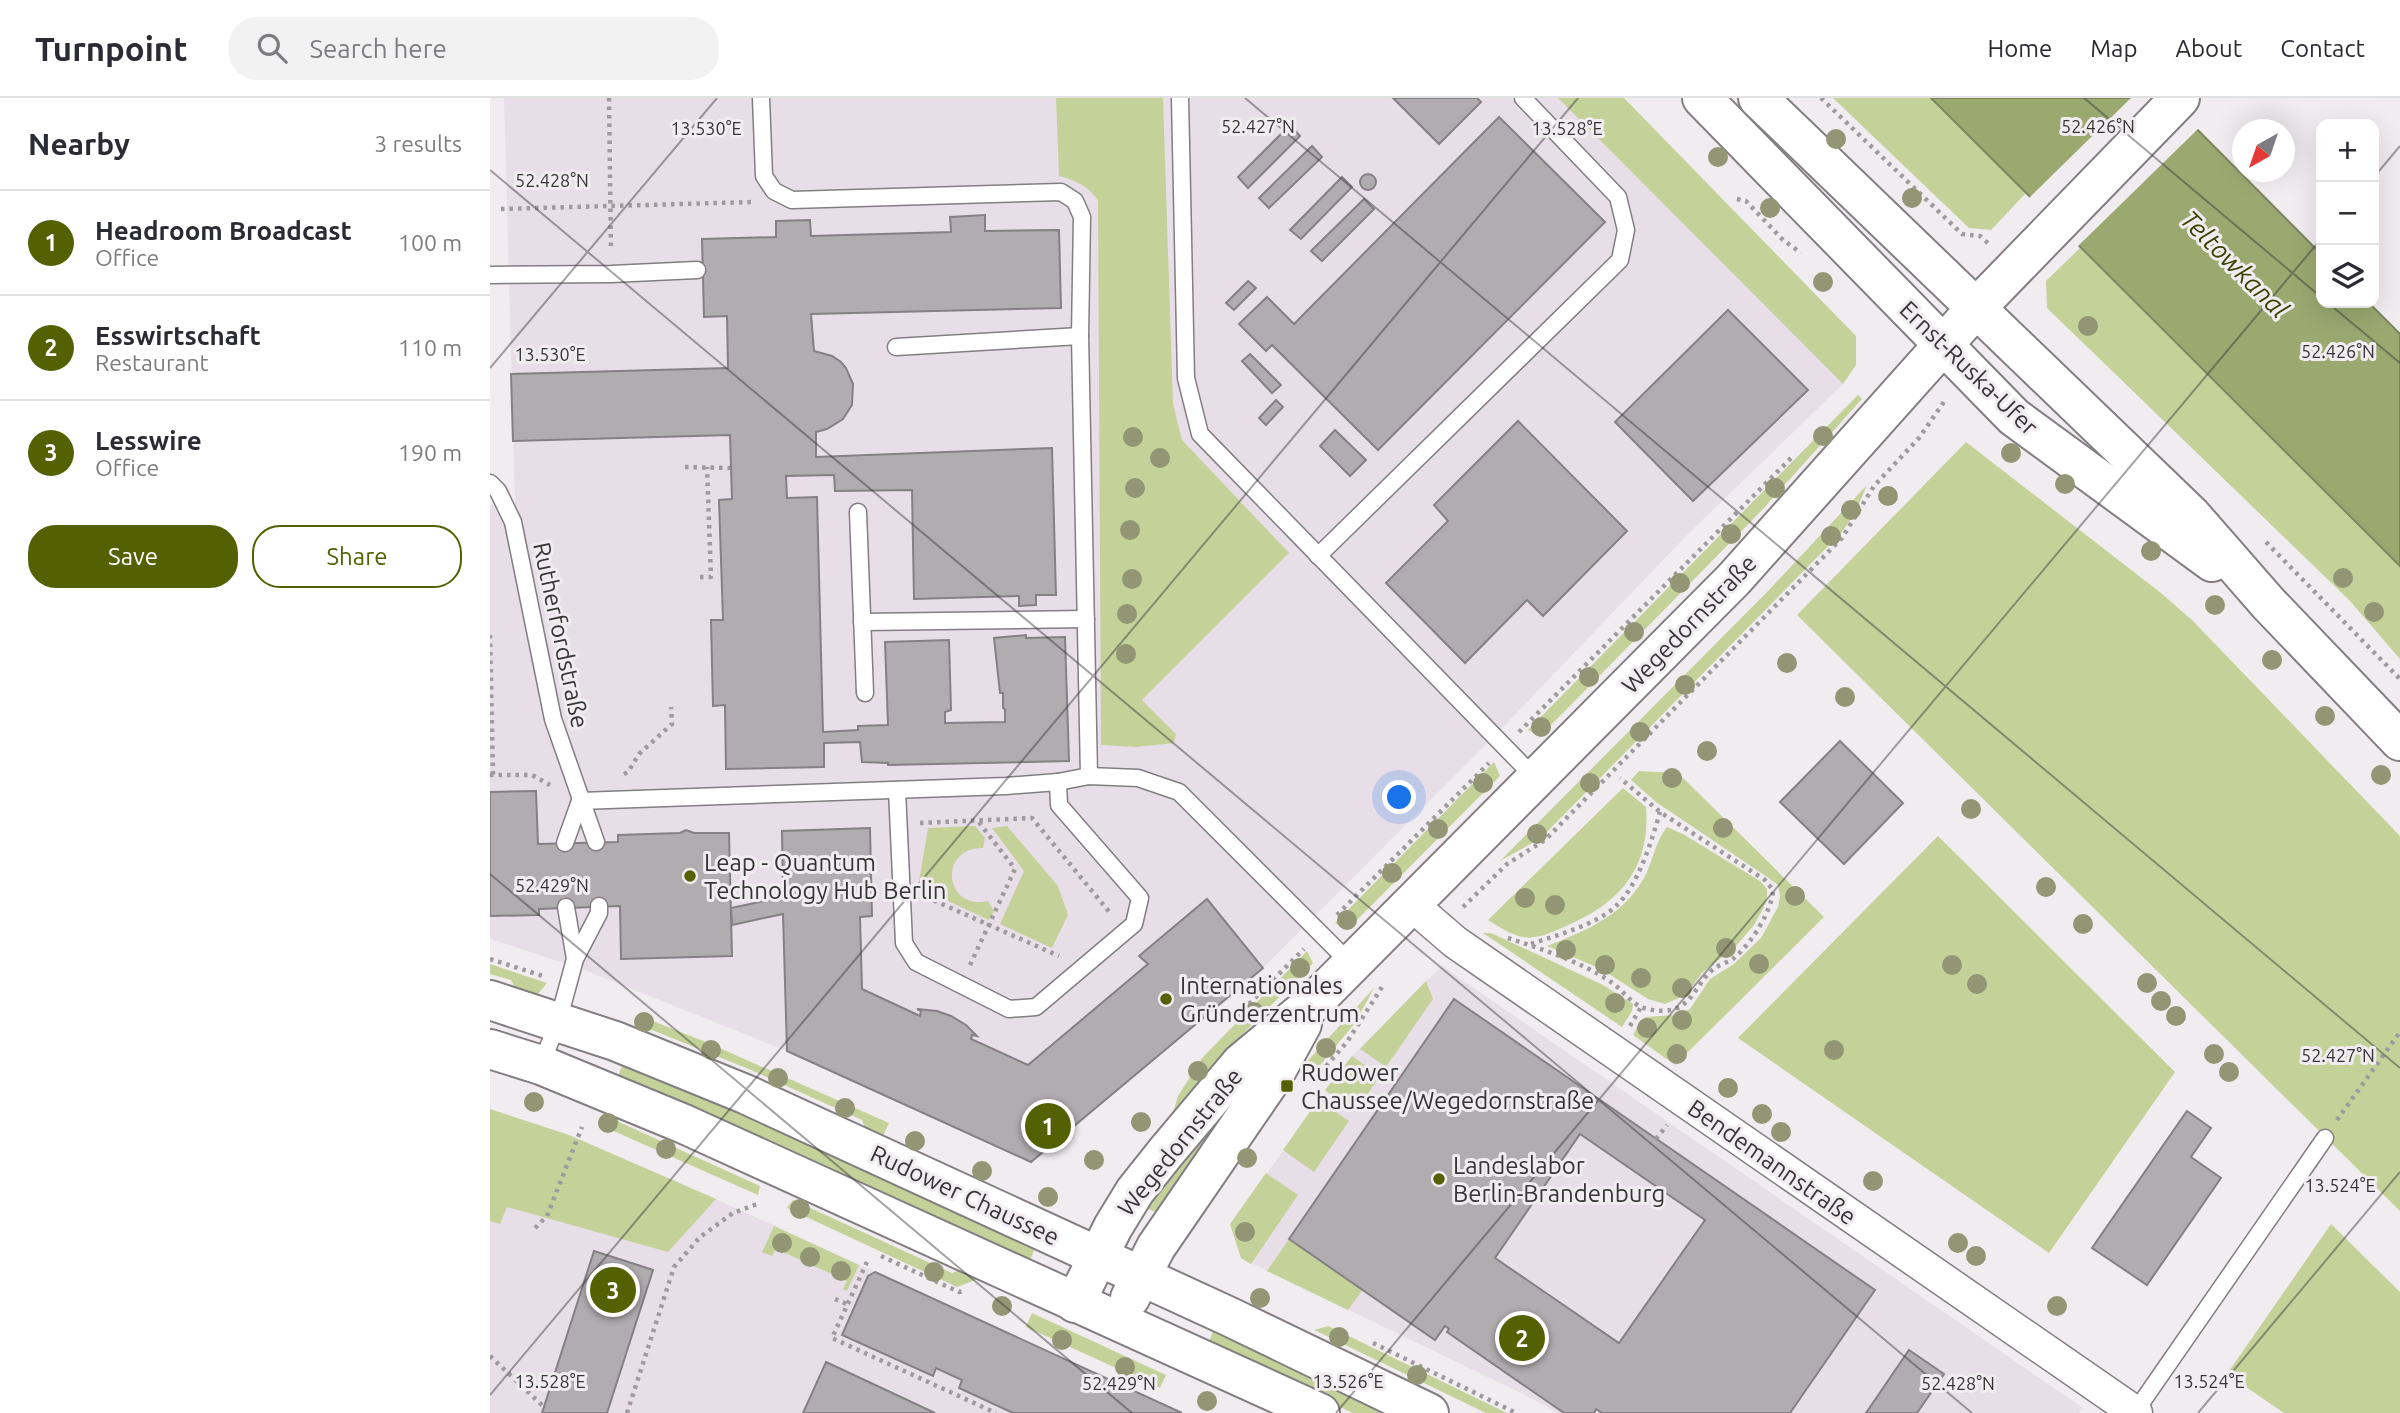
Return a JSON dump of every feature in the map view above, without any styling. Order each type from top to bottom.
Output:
[{"type":"main road","name":"Ernst-Ruska-Ufer","points":[[1703,98],[2014,417],[2268,603]]},
{"type":"main road","name":"Ernst-Ruska-Ufer","points":[[1758,98],[2192,516],[2268,603],[2400,741]]},
{"type":"main road","name":"Wegedornstraße","points":[[1075,1303],[1097,1255],[1135,1191],[1241,1063],[1313,1003],[1352,965],[1734,579],[1977,307],[2180,98]]},
{"type":"main road","name":"Rudower Chaussee","points":[[490,1000],[615,1041],[745,1094],[1097,1255],[1429,1413]]},
{"type":"main road","name":"Wegedornstraße","points":[[1118,1323],[1156,1247],[1274,1074],[1313,1003]]},
{"type":"main road","points":[[490,1049],[541,1065],[684,1124],[1320,1413]]},
{"type":"street","name":"Bendemannstraße","points":[[1412,905],[1454,942],[2135,1413]]},
{"type":"lane","points":[[761,98],[764,176],[774,191],[792,200],[1061,192],[1075,201],[1082,217],[1080,336],[1088,776]]},
{"type":"lane","points":[[1180,98],[1186,378],[1200,434],[1536,779]]},
{"type":"lane","points":[[1318,556],[1619,260],[1626,230],[1618,197],[1523,98]]},
{"type":"lane","points":[[490,275],[697,270]]},
{"type":"lane","points":[[896,347],[1080,336]]},
{"type":"lane","name":"Rutherfordstraße","points":[[490,483],[498,491],[513,522],[553,719],[596,842]]},
{"type":"lane","points":[[858,512],[865,693]]},
{"type":"lane","points":[[862,622],[1086,619]]},
{"type":"lane","points":[[565,843],[580,801],[1006,786],[1058,782],[1088,776],[1138,778],[1179,792],[1352,965]]},
{"type":"lane","points":[[897,790],[904,943],[916,962],[1009,1009],[1036,1007],[1133,924],[1140,898],[1059,805],[1058,782]]},
{"type":"lane","points":[[541,1065],[558,1022],[575,959],[599,913],[599,906]]},
{"type":"lane","points":[[566,908],[575,959]]},
{"type":"lane","points":[[2135,1413],[2325,1138]]},
{"type":"path","points":[[609,98],[611,274]]},
{"type":"path","points":[[1821,98],[1962,234],[1980,236],[1990,246]]},
{"type":"path","points":[[502,209],[792,200]]},
{"type":"path","points":[[1477,893],[1507,864],[1545,840],[1842,538],[1874,486],[1924,430]]},
{"type":"path","points":[[1224,1029],[1799,449]]},
{"type":"path","points":[[685,467],[730,468]]},
{"type":"path","points":[[700,577],[711,578],[707,467]]},
{"type":"path","points":[[490,635],[492,775],[532,775],[580,801],[628,772],[639,754],[672,724],[671,707]]},
{"type":"path","points":[[1500,933],[1610,981],[1641,1007],[1662,1012],[1678,1008],[1714,968],[1735,957],[1765,919],[1773,890],[1765,880],[1660,812],[1620,778]]},
{"type":"path","points":[[1530,945],[1585,925],[1616,906],[1630,888],[1660,812]]},
{"type":"path","points":[[898,824],[1032,818],[1125,931]]},
{"type":"path","points":[[974,959],[1015,869],[978,820]]},
{"type":"path","points":[[902,893],[921,895],[1065,959],[1077,972]]},
{"type":"path","points":[[2325,1138],[2398,1034]]},
{"type":"path","points":[[535,1228],[547,1216],[582,1127]]},
{"type":"path","points":[[627,1413],[674,1267],[700,1237],[733,1213],[757,1204]]},
{"type":"path","points":[[867,1262],[832,1338],[996,1413]]},
{"type":"path","points":[[835,1299],[847,1304]]},
{"type":"path","points":[[491,1356],[544,1407]]},
{"type":"shaded area","points":[[504,98],[1558,98],[1843,384],[1689,533],[1507,723],[1263,968],[1031,1162],[787,1051],[582,969],[490,939],[490,505],[515,504]]},
{"type":"shaded area","points":[[1056,98],[1163,98],[1173,404],[1182,440],[1289,553],[1142,700],[1176,734],[1174,743],[1136,747],[1101,745],[1098,201],[1081,184],[1059,176]]},
{"type":"shaded area","points":[[1558,98],[1624,98],[1856,336],[1856,365],[1843,384]]},
{"type":"shaded area","points":[[1833,98],[1931,98],[2026,193],[1991,230],[1969,228]]},
{"type":"shaded area","points":[[2080,248],[2400,566],[2400,659],[2350,601],[2047,308],[2046,281]]},
{"type":"shaded area","points":[[1858,395],[1862,399],[1763,509],[1566,710],[1540,736],[1528,730]]},
{"type":"shaded area","points":[[1966,442],[2192,620],[2400,836],[2400,1211],[1797,615]]},
{"type":"shaded area","points":[[1867,485],[1855,513],[1842,532],[1541,838],[1500,861],[1771,588]]},
{"type":"shaded area","points":[[1494,762],[1500,776],[1347,930],[1335,923]]},
{"type":"shaded area","points":[[1639,771],[1678,773],[1824,917],[1675,1065],[1633,1035],[1641,1020],[1646,1017],[1675,1015],[1690,1009],[1710,979],[1734,964],[1761,938],[1778,907],[1780,896],[1778,885],[1656,802],[1631,780]]},
{"type":"shaded area","points":[[1623,788],[1646,807],[1646,829],[1637,866],[1615,895],[1584,918],[1538,936],[1518,936],[1488,920]]},
{"type":"shaded area","points":[[975,826],[985,838],[983,848],[968,850],[959,857],[953,867],[952,878],[962,897],[973,902],[988,901],[994,911],[989,920],[918,887],[928,828]]},
{"type":"shaded area","points":[[1007,826],[1058,886],[1068,915],[1052,948],[1000,924],[1024,871],[992,828]]},
{"type":"shaded area","points":[[1667,827],[1760,881],[1767,889],[1767,898],[1754,925],[1735,947],[1702,973],[1686,995],[1665,1004],[1648,999],[1601,969],[1547,946],[1605,919],[1629,899],[1647,872]]},
{"type":"shaded area","points":[[1938,836],[2175,1072],[2049,1253],[1738,1038]]},
{"type":"shaded area","points":[[1483,933],[1491,933],[1603,985],[1633,1004],[1632,1011],[1622,1027]]},
{"type":"shaded area","points":[[1307,951],[1313,963],[1219,1058],[1171,1119],[1178,1096],[1202,1058]]},
{"type":"shaded area","points":[[490,964],[547,983],[537,995],[515,988],[511,980],[490,974]]},
{"type":"shaded area","points":[[1442,966],[2083,1408],[2079,1413],[1557,1413],[1241,1258],[1230,1224],[1352,1056]]},
{"type":"shaded area","points":[[1426,981],[1433,999],[1386,1067],[1360,1049]]},
{"type":"shaded area","points":[[1374,988],[1355,1023],[1312,1075],[1302,1067]]},
{"type":"shaded area","points":[[640,1016],[706,1042],[889,1123],[883,1136],[865,1128],[862,1120],[751,1070],[652,1030],[643,1034],[635,1030]]},
{"type":"shaded area","points":[[1352,1056],[1380,1076],[1355,1112],[1325,1090]]},
{"type":"shaded area","points":[[624,1061],[1037,1243],[1028,1265],[617,1079]]},
{"type":"shaded area","points":[[1256,1069],[1160,1214],[1146,1208]]},
{"type":"shaded area","points":[[1318,1100],[1349,1121],[1314,1172],[1283,1150]]},
{"type":"shaded area","points":[[607,1107],[613,1109],[619,1122],[760,1186],[758,1195],[600,1125]]},
{"type":"shaded area","points":[[490,1109],[569,1135],[716,1199],[1182,1413],[490,1413]]},
{"type":"shaded area","points":[[490,1109],[569,1135],[716,1199],[668,1252],[507,1207],[500,1224],[490,1221]]},
{"type":"shaded area","points":[[1266,1173],[1298,1195],[1251,1264],[1241,1258],[1230,1224]]},
{"type":"shaded area","points":[[793,1200],[952,1273],[960,1270],[978,1279],[957,1287],[787,1208]]},
{"type":"shaded area","points":[[2331,1224],[2400,1292],[2400,1413],[2284,1413],[2227,1374]]},
{"type":"shaded area","points":[[774,1226],[859,1265],[847,1291],[843,1289],[847,1281],[776,1249],[772,1256],[762,1252]]},
{"type":"shaded area","points":[[1289,1239],[1363,1289],[1348,1310],[1267,1271]]},
{"type":"shaded area","points":[[1032,1313],[1166,1375],[1160,1388],[1026,1327]]},
{"type":"shaded area","points":[[1215,1326],[1398,1413],[1353,1413],[1207,1347]]},
{"type":"shaded area","points":[[1328,1326],[1507,1413],[1486,1413],[1314,1330]]},
{"type":"water","name":"Teltowkanal","points":[[1931,98],[2166,98],[2232,164],[2232,182],[2249,182],[2316,249],[2316,308],[2374,308],[2400,334],[2400,566]]},
{"type":"pier","points":[[2131,98],[2171,98],[2200,127],[2076,248],[2028,199]]},
{"type":"building","points":[[1393,98],[1477,98],[1481,102],[1439,144]]},
{"type":"building","points":[[1499,117],[1605,222],[1378,450],[1272,345],[1266,351],[1239,324],[1267,297],[1294,324]]},
{"type":"building","points":[[1290,125],[1300,136],[1248,188],[1238,177]]},
{"type":"building","points":[[1312,146],[1322,157],[1269,208],[1259,198]]},
{"type":"building","points":[[1365,174],[1371,174],[1376,182],[1374,188],[1365,190],[1360,185],[1360,179]]},
{"type":"building","points":[[1342,177],[1352,187],[1301,239],[1290,230]]},
{"type":"building","points":[[1364,199],[1374,209],[1322,261],[1311,251]]},
{"type":"building","points":[[985,215],[985,231],[1059,230],[1061,308],[811,314],[814,351],[832,356],[841,362],[853,384],[852,405],[843,419],[816,432],[816,457],[1052,448],[1056,595],[1036,595],[1036,605],[1019,606],[1019,596],[914,599],[912,490],[835,491],[834,475],[786,476],[787,498],[817,497],[823,732],[858,730],[858,726],[888,725],[885,642],[949,640],[951,710],[945,712],[945,723],[1005,722],[994,638],[1026,635],[1026,638],[1065,637],[1069,761],[888,765],[862,762],[860,742],[824,743],[824,767],[726,769],[725,705],[713,706],[711,620],[723,620],[719,500],[732,499],[730,435],[513,441],[511,374],[728,368],[727,316],[704,317],[702,239],[776,237],[776,221],[810,220],[811,236],[951,232],[950,217]]},
{"type":"building","points":[[1248,281],[1256,288],[1234,310],[1226,303]]},
{"type":"building","points":[[1728,310],[1808,390],[1693,501],[1615,422]]},
{"type":"building","points":[[1250,354],[1281,385],[1272,393],[1242,361]]},
{"type":"building","points":[[1276,400],[1283,407],[1266,425],[1259,418]]},
{"type":"building","points":[[1518,421],[1627,531],[1543,616],[1527,600],[1465,663],[1386,583],[1448,521],[1434,505]]},
{"type":"building","points":[[1335,430],[1366,460],[1350,476],[1320,446]]},
{"type":"building","points":[[1840,741],[1903,803],[1844,864],[1780,802]]},
{"type":"building","points":[[536,791],[538,844],[618,842],[618,835],[680,833],[686,830],[694,833],[729,833],[732,956],[621,959],[620,906],[539,909],[539,915],[490,916],[490,792]]},
{"type":"building","name":"Internationales Gründerzentrum","points":[[870,828],[872,916],[860,917],[862,989],[920,1016],[921,1011],[917,1009],[951,1016],[977,1036],[972,1035],[971,1039],[1028,1065],[1148,964],[1139,956],[1207,899],[1263,968],[1031,1162],[787,1051],[783,914],[732,925],[731,908],[783,897],[782,831]]},
{"type":"building","name":"Landeslabor Berlin-Brandenburg","points":[[1454,999],[1875,1290],[1790,1413],[1602,1413],[1596,1409],[1594,1413],[1564,1413],[1447,1332],[1449,1329],[1445,1326],[1435,1340],[1289,1239]],"holes":[[[1580,1134],[1705,1220],[1619,1343],[1495,1258]]]},
{"type":"building","points":[[2187,1111],[2211,1128],[2191,1157],[2221,1178],[2147,1285],[2092,1248]]},
{"type":"building","points":[[594,1251],[653,1270],[607,1413],[542,1413]]},
{"type":"building","points":[[875,1272],[1182,1413],[1013,1413],[959,1388],[962,1380],[936,1368],[933,1376],[842,1335],[868,1276]]},
{"type":"building","points":[[1909,1350],[1944,1374],[1917,1413],[1866,1413]]},
{"type":"building","points":[[826,1362],[935,1413],[803,1413]]},
{"type":"place","name":"Leap - Quantum Technology Hub Berlin","points":[[690,876]]},
{"type":"place","name":"Internationales Gründerzentrum","points":[[1166,999]]},
{"type":"place","name":"Rudower Chaussee/Wegedornstraße","points":[[1287,1086]]},
{"type":"place","name":"Headroom Broadcast","points":[[1048,1126]]},
{"type":"place","name":"Landeslabor Berlin-Brandenburg","points":[[1439,1179]]},
{"type":"place","name":"Lesswire","points":[[613,1290]]},
{"type":"place","name":"Esswirtschaft","points":[[1522,1338]]}]
